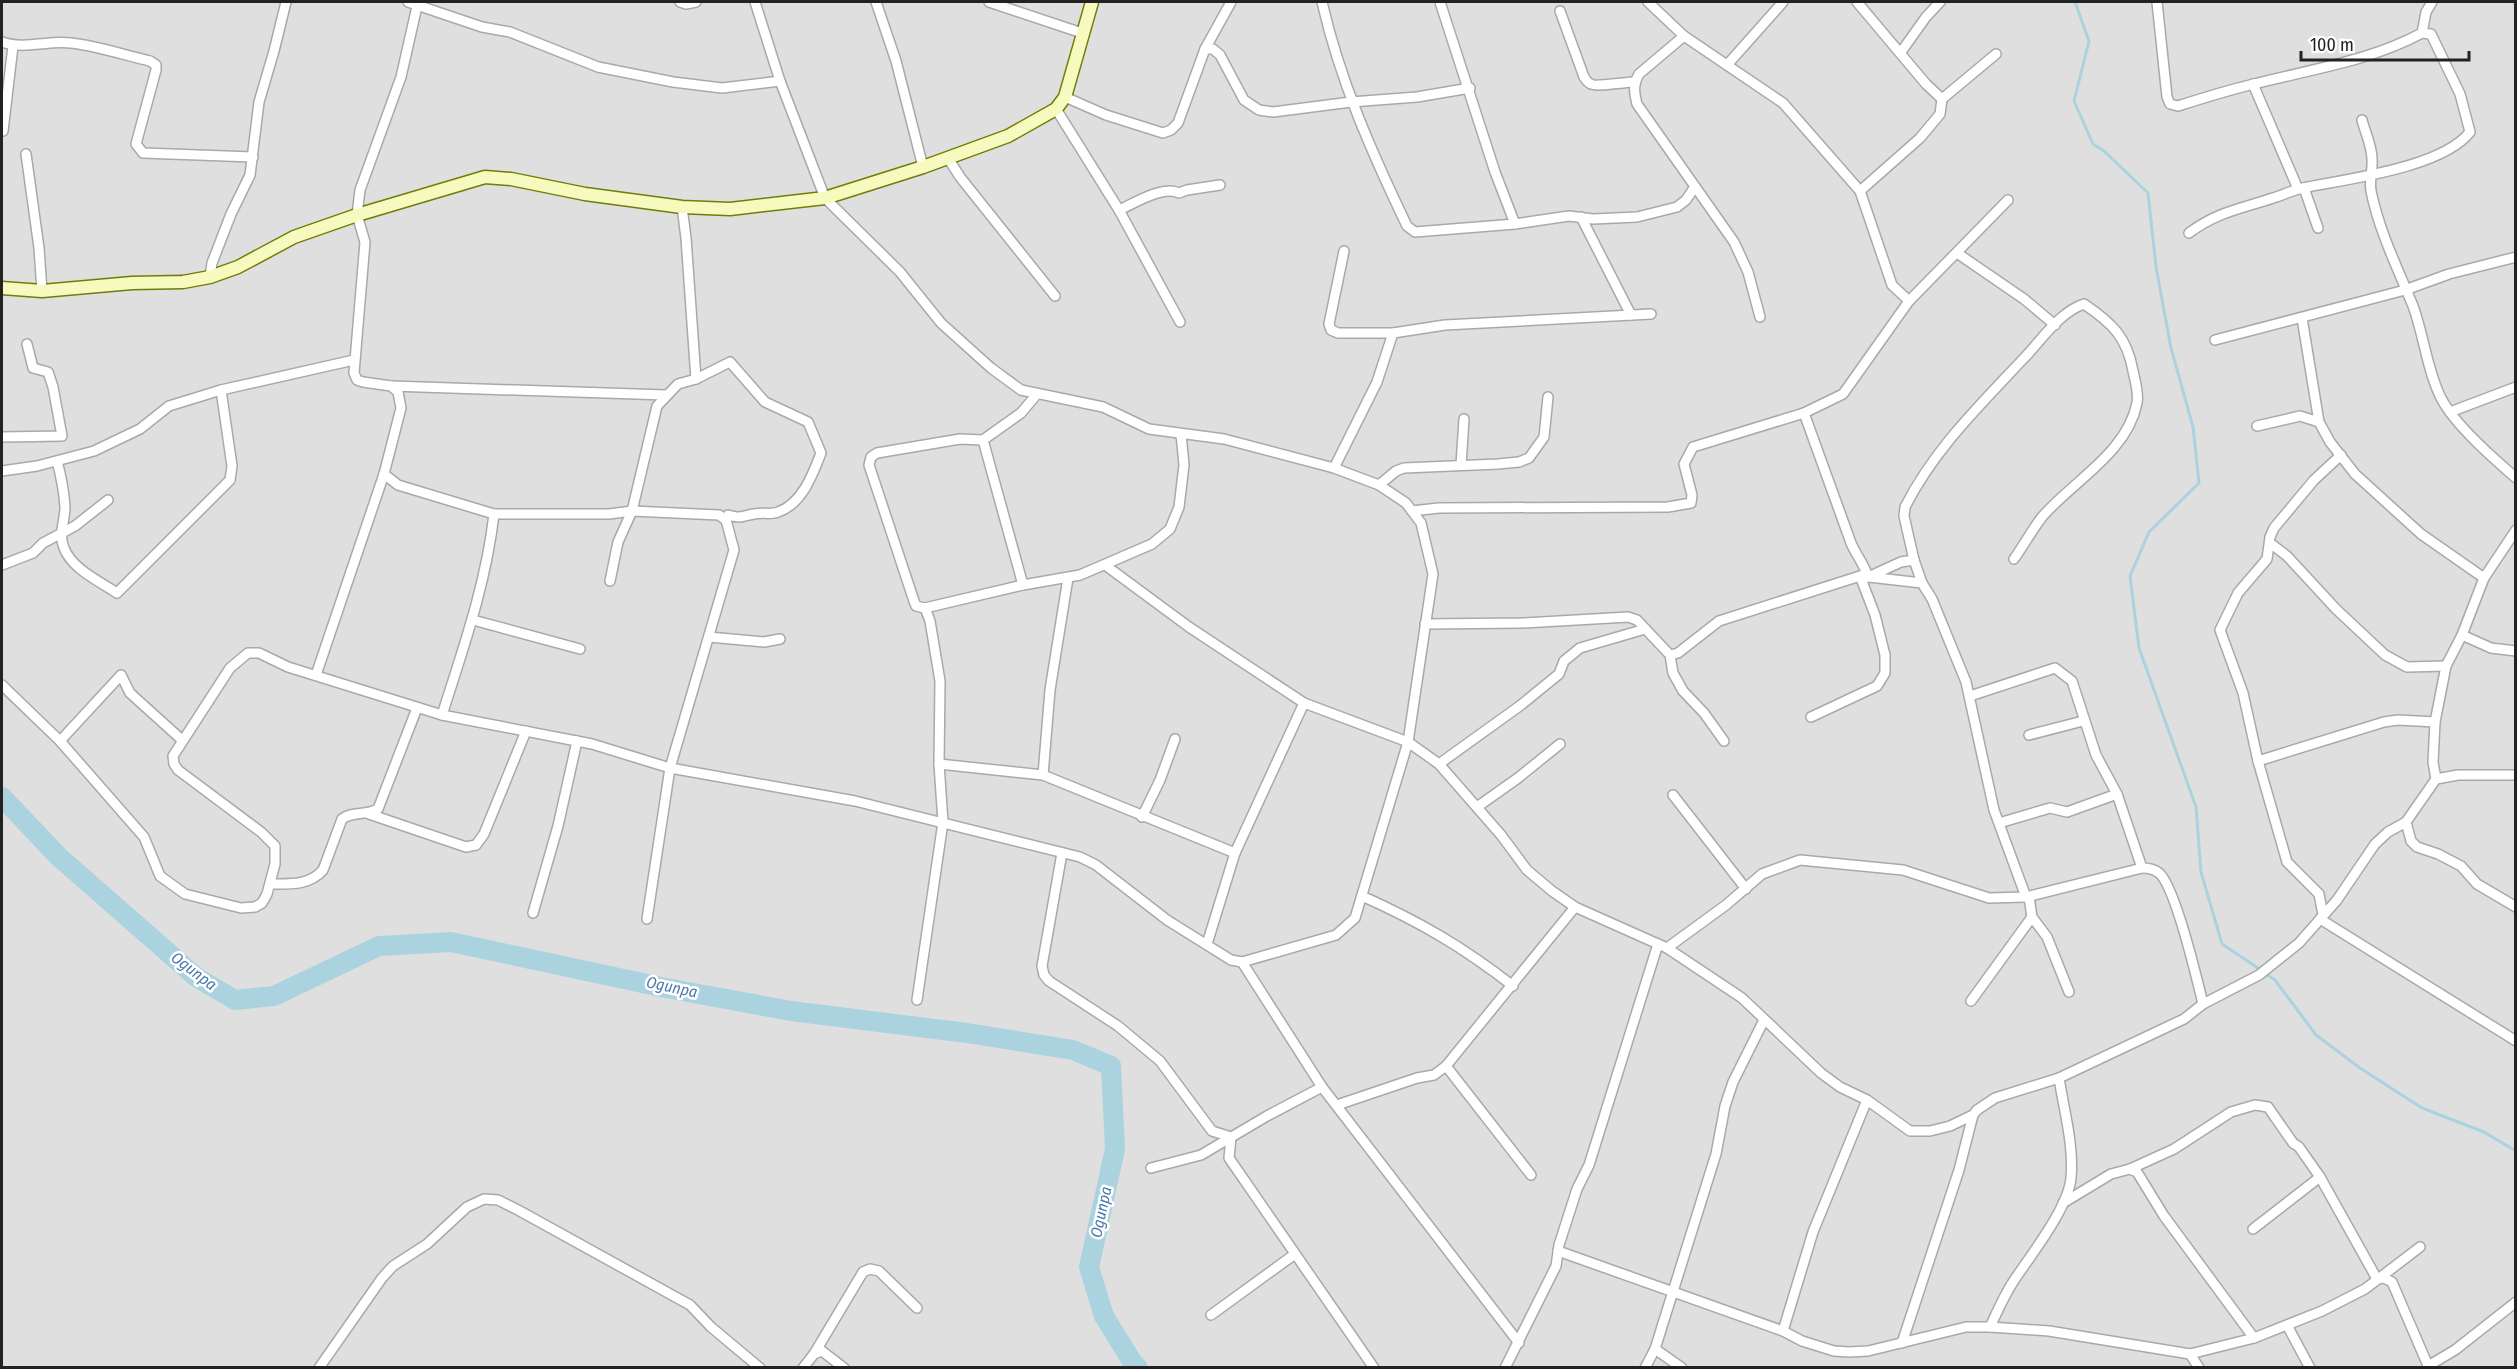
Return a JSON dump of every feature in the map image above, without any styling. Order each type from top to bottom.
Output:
[{"type":"street","points":[[210,278],[212,262],[231,214],[250,175],[259,102],[286,2]]},
{"type":"street","points":[[666,394],[391,386],[357,380],[354,373],[354,360],[363,285],[365,242],[357,215],[360,190],[401,77],[414,2],[482,27],[510,32],[598,67],[673,82],[722,88],[780,81]]},
{"type":"street","points":[[680,2],[686,4],[696,2]]},
{"type":"street","points":[[2,685],[60,741],[144,837],[160,876],[185,894],[241,908],[255,907],[262,903],[275,864],[275,846],[261,832],[177,770],[173,756],[230,668],[248,653],[259,653],[288,667],[442,715],[577,741],[670,768],[855,801],[1080,857],[1096,865],[1167,920],[1223,956],[1242,962],[1336,935],[1355,918],[1408,742],[1433,574],[1421,523],[1406,503],[1379,485],[1335,468],[1224,439],[1149,429],[1103,407],[1021,390],[991,368],[940,323],[900,272],[825,198],[780,81],[755,2]]},
{"type":"street","points":[[876,2],[896,61],[923,167]]},
{"type":"street","points":[[989,2],[1082,33]]},
{"type":"street","points":[[3,290],[42,291],[132,283],[183,282],[210,278],[238,267],[294,237],[357,215],[485,177],[682,207],[730,209],[825,198],[923,167],[1008,136],[1056,109],[1065,97],[1092,2]]},
{"type":"street","points":[[1065,97],[1106,115],[1162,133],[1171,130],[1178,123],[1205,49],[1231,2]]},
{"type":"street","points":[[1322,2],[1333,48],[1351,102],[1407,226],[1415,232],[1515,224],[1569,216],[1593,219],[1637,218],[1677,207],[1686,200],[1694,188]]},
{"type":"street","points":[[1440,2],[1470,88],[1495,172],[1515,224]]},
{"type":"street","points":[[1727,65],[1783,2]]},
{"type":"street","points":[[1857,2],[1926,84],[1942,99]]},
{"type":"street","points":[[1901,52],[1926,17],[1940,2]]},
{"type":"street","points":[[2157,2],[2167,97],[2170,104],[2178,106],[2253,84],[2361,59],[2399,45],[2422,33],[2431,34],[2455,82],[2470,132],[2464,139],[2429,159],[2369,177],[2301,189],[2209,219],[2189,233]]},
{"type":"street","points":[[2422,33],[2426,12],[2432,2]]},
{"type":"street","points":[[1655,4],[1684,36],[1783,104],[1860,191],[1893,285],[1909,301]]},
{"type":"street","points":[[1560,11],[1584,77],[1591,85],[1634,82]]},
{"type":"street","points":[[1684,36],[1638,74],[1634,82],[1637,104],[1734,242],[1748,272],[1760,317]]},
{"type":"street","points":[[2,42],[13,46],[70,42],[150,61],[156,65],[156,70],[136,144],[143,153],[254,157]]},
{"type":"street","points":[[3,131],[13,46]]},
{"type":"street","points":[[1205,49],[1213,49],[1220,55],[1244,99],[1259,110],[1273,111],[1417,97],[1470,88]]},
{"type":"street","points":[[1860,191],[1920,138],[1940,114],[1942,99],[1996,54]]},
{"type":"street","points":[[2253,84],[2318,228]]},
{"type":"street","points":[[1056,109],[1119,210],[1179,322]]},
{"type":"street","points":[[2362,120],[2372,156],[2372,170],[2369,177],[2384,233],[2413,306],[2441,398],[2450,412],[2485,450],[2516,478]]},
{"type":"street","points":[[26,154],[39,248],[42,291]]},
{"type":"street","points":[[948,158],[960,177],[1054,296]]},
{"type":"street","points":[[1119,210],[1159,193],[1174,190],[1179,193],[1220,185]]},
{"type":"street","points":[[1412,511],[1439,508],[1668,507],[1691,503],[1692,495],[1684,464],[1693,447],[1804,413],[1843,394],[1909,301],[2008,200]]},
{"type":"street","points":[[682,207],[696,379]]},
{"type":"street","points":[[1581,217],[1631,315]]},
{"type":"street","points":[[1344,251],[1329,324],[1331,330],[1338,333],[1393,333],[1445,325],[1652,314]]},
{"type":"street","points":[[1957,253],[2024,299],[2055,325]]},
{"type":"street","points":[[2215,340],[2405,290],[2449,274],[2516,256]]},
{"type":"street","points":[[2014,559],[2043,517],[2115,445],[2131,424],[2138,400],[2129,350],[2118,332],[2084,304],[2073,308],[2055,325],[1989,393],[1939,451],[1908,501],[1904,516],[1922,583],[1932,599],[1970,696],[1999,823],[2028,897],[2032,917],[2047,937],[2069,992]]},
{"type":"street","points":[[2302,318],[2319,422],[2330,442],[2355,474],[2421,534],[2484,578]]},
{"type":"street","points":[[1335,468],[1377,382],[1393,333]]},
{"type":"street","points":[[2,437],[62,436],[48,372],[33,368],[27,344]]},
{"type":"street","points":[[2,471],[57,461],[94,451],[140,429],[169,406],[221,390],[354,360]]},
{"type":"street","points":[[610,581],[618,542],[632,511],[657,406],[678,384],[696,379],[730,362],[765,402],[808,422],[821,453],[813,475],[798,498],[778,512],[755,514],[740,519],[728,515],[726,520]]},
{"type":"street","points":[[316,675],[384,474],[401,408],[398,392],[391,386]]},
{"type":"street","points":[[2450,412],[2516,387]]},
{"type":"street","points":[[57,461],[64,489],[65,510],[61,534],[64,549],[81,570],[117,593],[230,480],[231,465],[221,390]]},
{"type":"street","points":[[1037,394],[1021,413],[983,440],[960,439],[877,453],[871,458],[869,465],[916,606],[925,608],[1023,585],[1068,578],[1105,566],[1152,544],[1170,529],[1179,507],[1183,476],[1181,434]]},
{"type":"street","points":[[1379,485],[1396,471],[1404,468],[1519,462],[1529,458],[1544,437],[1548,397]]},
{"type":"street","points":[[1804,413],[1851,543],[1858,558],[1865,565],[1864,577],[1885,655],[1885,673],[1877,686],[1811,717]]},
{"type":"street","points":[[2257,426],[2300,416],[2319,422]]},
{"type":"street","points":[[1461,465],[1464,419]]},
{"type":"street","points":[[983,440],[1023,585]]},
{"type":"street","points":[[2321,917],[2319,894],[2287,862],[2258,760],[2243,693],[2220,630],[2238,593],[2267,559],[2274,528],[2301,494],[2341,455]]},
{"type":"street","points":[[384,474],[398,485],[494,514],[609,514],[632,511],[719,515],[726,520],[734,550],[670,768],[647,919]]},
{"type":"street","points":[[2,565],[33,554],[43,543],[61,534],[108,500]]},
{"type":"street","points":[[442,715],[473,620],[491,542],[494,514]]},
{"type":"street","points":[[2436,779],[2433,762],[2435,722],[2446,666],[2462,635],[2484,578],[2516,530]]},
{"type":"street","points":[[2270,543],[2287,556],[2336,609],[2385,655],[2407,667],[2446,666]]},
{"type":"street","points":[[1670,655],[1678,652],[1719,621],[1864,577],[1901,562],[1914,560]]},
{"type":"street","points":[[1105,566],[1189,627],[1304,703],[1408,742],[1439,764],[1527,870],[1552,891],[1575,907],[1662,946],[1742,998],[1821,1073],[1840,1087],[1866,1100],[1910,1131],[1930,1131],[1973,1116]]},
{"type":"street","points":[[1864,577],[1922,583]]},
{"type":"street","points":[[1042,775],[1050,690],[1068,578]]},
{"type":"street","points":[[917,1000],[943,822],[939,764],[940,681],[930,621],[925,608]]},
{"type":"street","points":[[1425,624],[1522,624],[1620,616],[1637,620],[1670,655],[1673,673],[1683,691],[1704,713],[1724,741]]},
{"type":"street","points":[[473,620],[580,650]]},
{"type":"street","points":[[1439,764],[1521,705],[1559,674],[1564,661],[1580,648],[1645,629]]},
{"type":"street","points":[[2462,635],[2491,648],[2516,651]]},
{"type":"street","points":[[709,637],[764,642],[780,639]]},
{"type":"street","points":[[1970,696],[2055,668],[2072,681],[2083,721],[2096,755],[2117,794],[2142,868]]},
{"type":"street","points":[[60,741],[121,675],[130,693],[182,740]]},
{"type":"street","points":[[1207,944],[1235,853],[1304,703]]},
{"type":"street","points":[[270,884],[293,884],[310,881],[318,876],[323,870],[342,819],[347,816],[369,814],[378,809],[417,708]]},
{"type":"street","points":[[2258,760],[2384,722],[2398,720],[2435,722]]},
{"type":"street","points":[[2029,735],[2083,721]]},
{"type":"street","points":[[369,814],[466,847],[476,845],[484,834],[526,731]]},
{"type":"street","points":[[1142,817],[1160,780],[1175,739]]},
{"type":"street","points":[[533,912],[558,826],[577,741]]},
{"type":"street","points":[[1477,807],[1560,744]]},
{"type":"street","points":[[939,764],[1042,775],[1235,853]]},
{"type":"street","points":[[1902,1343],[1959,1170],[1973,1116],[1977,1110],[1995,1098],[2059,1078],[2184,1019],[2203,1004],[2263,972],[2299,943],[2337,900],[2345,885],[2375,844],[2388,832],[2406,822],[2436,779],[2458,775],[2516,775]]},
{"type":"street","points":[[1999,823],[2050,808],[2067,812],[2117,794]]},
{"type":"street","points":[[1673,795],[1746,889]]},
{"type":"street","points":[[2406,822],[2411,841],[2417,847],[2438,854],[2461,866],[2477,885],[2516,907]]},
{"type":"street","points":[[1062,853],[1042,966],[1044,975],[1049,981],[1118,1026],[1160,1061],[1212,1131],[1231,1137]]},
{"type":"street","points":[[1505,1368],[1556,1266],[1558,1251],[1577,1189],[1589,1165],[1662,946],[1746,889],[1762,874],[1800,860],[1903,870],[1989,898],[2028,897],[2149,868],[2158,872],[2165,879],[2182,924],[2203,1004]]},
{"type":"street","points":[[1362,896],[1410,917],[1470,953],[1513,986]]},
{"type":"street","points":[[1337,1105],[1417,1078],[1434,1075],[1446,1066],[1575,907]]},
{"type":"street","points":[[1971,1001],[2032,917]]},
{"type":"street","points":[[2321,917],[2516,1041]]},
{"type":"street","points":[[1242,962],[1322,1088],[1519,1343]]},
{"type":"street","points":[[1645,1368],[1654,1349],[1716,1154],[1725,1106],[1733,1082],[1764,1020]]},
{"type":"street","points":[[1446,1066],[1531,1175]]},
{"type":"street","points":[[1990,1327],[2012,1284],[2038,1247],[2063,1203],[2071,1181],[2072,1158],[2059,1078]]},
{"type":"street","points":[[1151,1168],[1202,1155],[1322,1088]]},
{"type":"street","points":[[1783,1332],[1813,1232],[1866,1100]]},
{"type":"street","points":[[2063,1203],[2110,1174],[2130,1169],[2174,1149],[2231,1112],[2262,1105],[2268,1107],[2320,1177],[2377,1279]]},
{"type":"street","points":[[1231,1137],[1228,1158],[1374,1368]]},
{"type":"street","points":[[2130,1169],[2137,1172],[2164,1216],[2254,1338]]},
{"type":"street","points":[[2253,1229],[2320,1177]]},
{"type":"street","points":[[2071,1181],[2082,1190]]},
{"type":"street","points":[[319,1368],[370,1294],[393,1266],[427,1244],[467,1208],[484,1199],[498,1200],[518,1210],[690,1305],[760,1368]]},
{"type":"street","points":[[1558,1251],[1673,1291],[1802,1341],[1841,1352],[1868,1351],[1966,1327],[1990,1327],[2049,1331],[2190,1354],[2254,1338],[2322,1311],[2365,1289],[2420,1247]]},
{"type":"street","points":[[1211,1315],[1295,1254]]},
{"type":"street","points":[[803,1368],[814,1354],[863,1272],[870,1269],[879,1271],[917,1308]]},
{"type":"street","points":[[2377,1279],[2384,1278],[2391,1282],[2429,1367],[2455,1350],[2516,1302]]},
{"type":"street","points":[[2287,1325],[2310,1368]]},
{"type":"street","points":[[1654,1349],[1682,1368]]},
{"type":"street","points":[[814,1354],[826,1352],[844,1368]]},
{"type":"street","points":[[2190,1354],[2199,1368]]},
{"type":"shaded area","points":[[2,2],[2515,2],[2515,1367],[2,1367]]},
{"type":"waterway","points":[[2075,2],[2089,41],[2074,101],[2093,144],[2104,151],[2148,193],[2156,267],[2171,348],[2193,427],[2199,483],[2149,532],[2130,576],[2139,648],[2196,807],[2201,872],[2222,944],[2261,970]]},
{"type":"waterway","name":"Ogunpa","points":[[2,797],[59,857],[196,977],[235,1000],[274,996],[379,946],[451,942],[661,987],[791,1011],[967,1033],[1073,1050],[1111,1066],[1115,1149],[1089,1267],[1104,1316],[1138,1368]]},
{"type":"waterway","points":[[2266,974],[2275,980],[2316,1035],[2360,1068],[2422,1108],[2484,1132],[2516,1151]]}]
